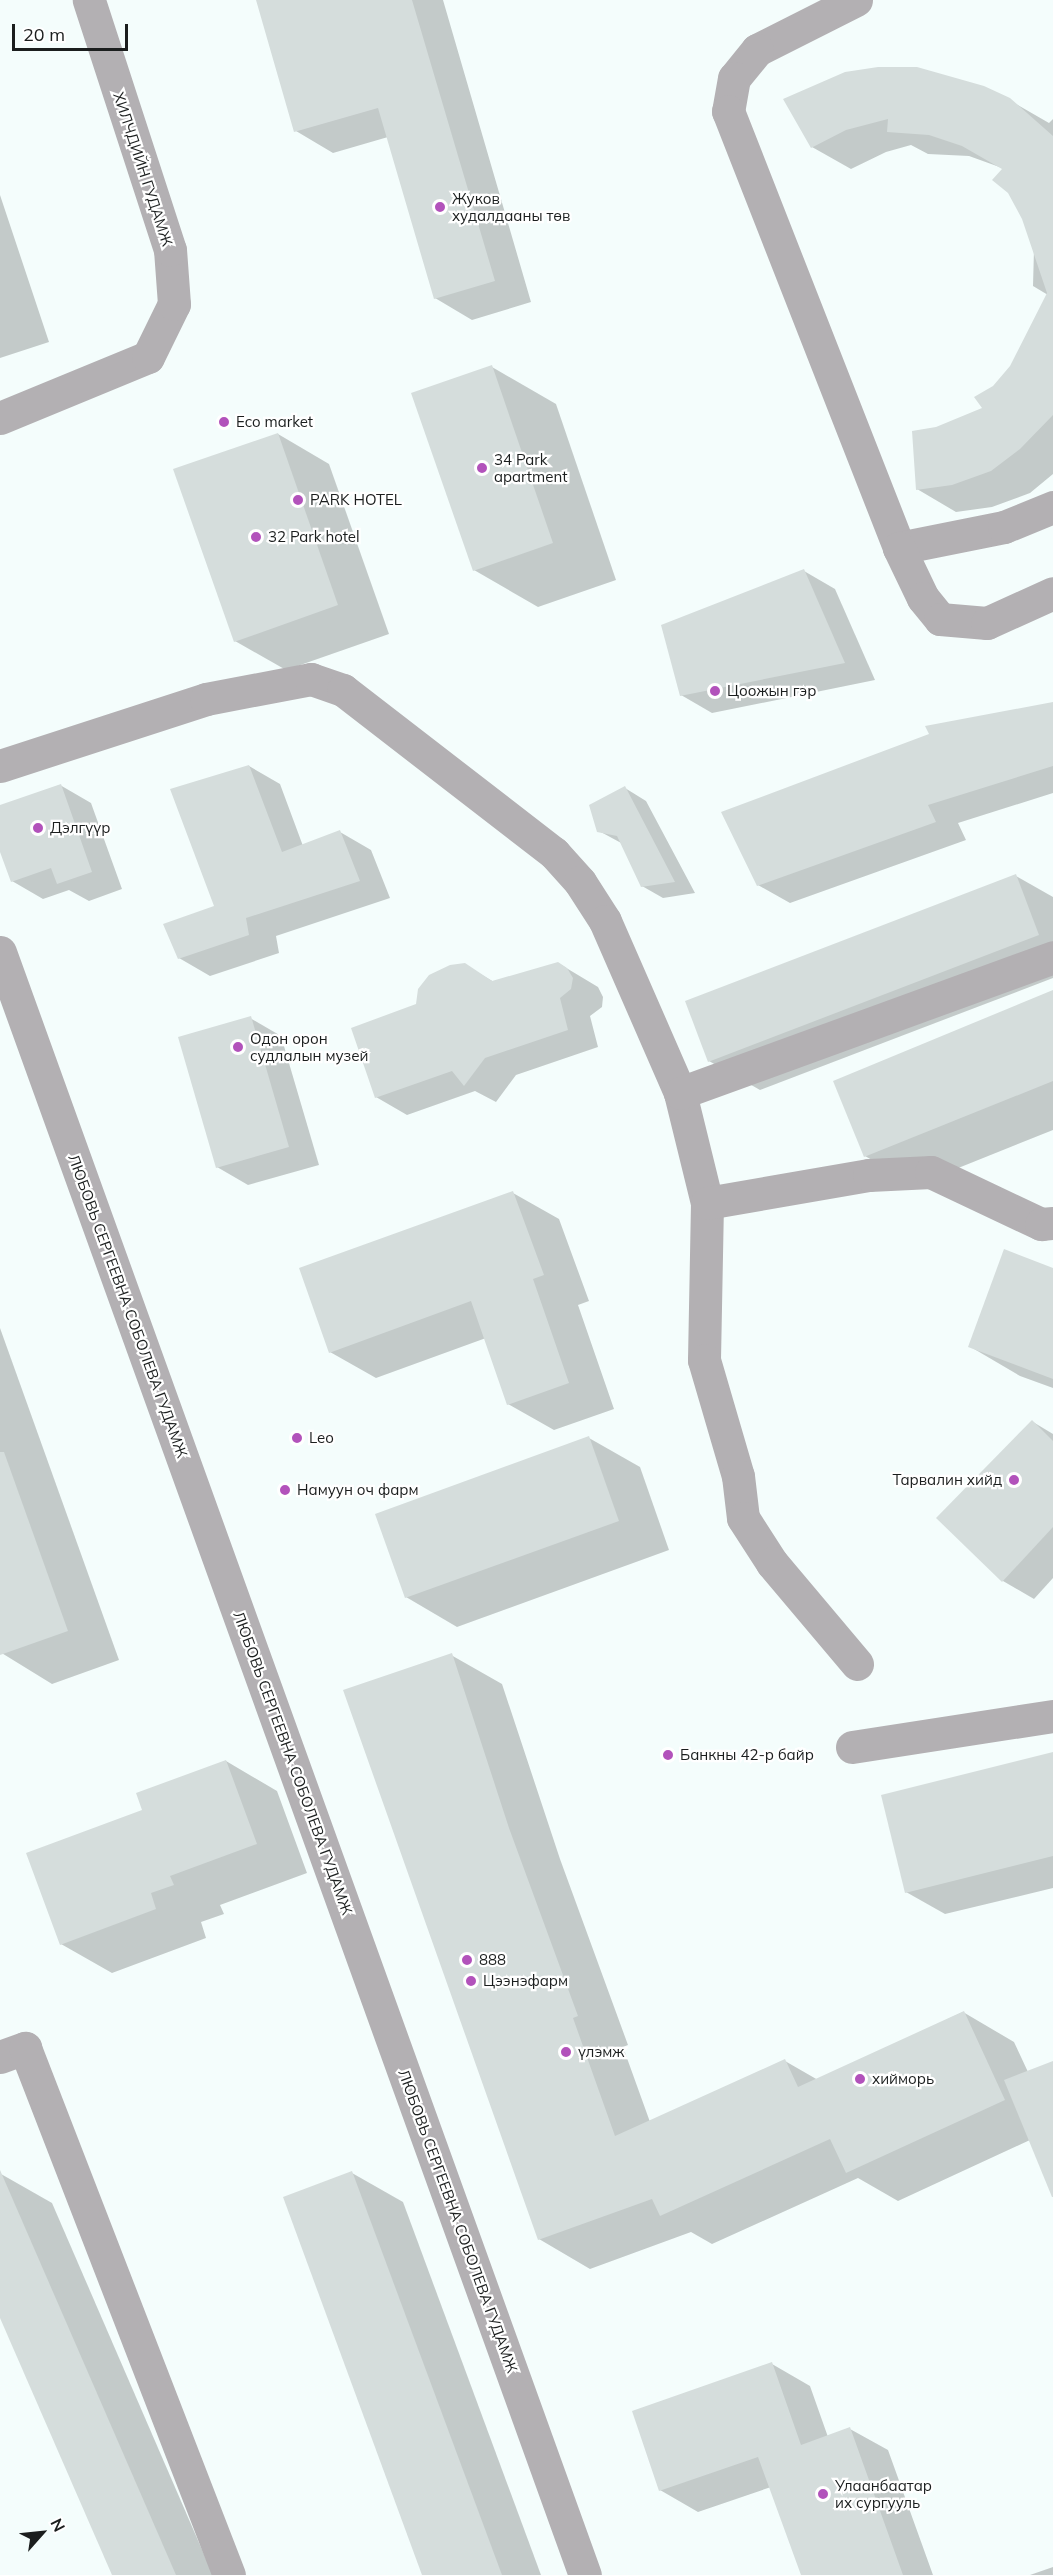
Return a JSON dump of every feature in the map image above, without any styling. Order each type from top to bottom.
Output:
[{"type":"street","name":"ХИЛЧДИЙН ГУДАМЖ","points":[[0,418],[148,357],[174,304],[170,249],[89,0]]},
{"type":"street","points":[[856,0],[757,50],[734,78],[728,111],[899,548],[923,598],[940,619],[987,623],[1053,593]]},
{"type":"street","points":[[899,548],[1004,527],[1053,507]]},
{"type":"street","points":[[0,766],[206,699],[311,679],[343,690],[554,853],[580,882],[604,921],[680,1093],[707,1203],[704,1360],[738,1476],[743,1518],[771,1563],[856,1664]]},
{"type":"street","name":"ЛЮБОВЬ СЕРГЕЕВНА СОБОЛЕВА ГУДАМЖ","points":[[0,952],[585,2575]]},
{"type":"street","points":[[680,1093],[1053,957]]},
{"type":"street","points":[[707,1203],[869,1175],[932,1172],[1041,1224],[1053,1223]]},
{"type":"street","points":[[852,1747],[1053,1716]]},
{"type":"street","points":[[12,2052],[229,2575]]},
{"type":"building","name":"Жуков худалдааны төв","points":[[256,0],[412,0],[495,281],[434,299],[378,108],[294,132]]},
{"type":"building","points":[[878,67],[917,67],[984,86],[1010,98],[1053,136],[1053,415],[1020,449],[991,471],[952,485],[916,490],[912,431],[936,427],[982,408],[974,397],[993,386],[1010,366],[1047,293],[1022,219],[1008,193],[992,180],[1002,169],[962,146],[929,135],[887,132],[888,119],[846,130],[811,148],[783,99],[845,72]]},
{"type":"building","name":"34 Park apartment","points":[[492,365],[553,543],[473,571],[411,393]]},
{"type":"building","name":"32 Park hotel","points":[[278,433],[338,605],[234,642],[173,469]]},
{"type":"building","points":[[804,569],[845,663],[680,696],[661,625]]},
{"type":"building","points":[[1053,702],[1053,766],[928,805],[936,822],[757,886],[721,812],[929,734],[925,726]]},
{"type":"building","points":[[249,765],[282,852],[340,830],[360,881],[246,918],[249,935],[178,959],[163,924],[214,906],[170,789]]},
{"type":"building","name":"Дэлгүүр","points":[[61,784],[92,872],[57,884],[51,868],[11,882],[0,852],[0,805]]},
{"type":"building","points":[[625,786],[675,882],[641,887],[617,836],[597,832],[589,805]]},
{"type":"building","points":[[1016,874],[1039,935],[708,1062],[685,1001]]},
{"type":"building","points":[[558,962],[567,968],[573,978],[571,989],[560,998],[568,1030],[485,1058],[464,1086],[452,1071],[375,1098],[351,1028],[416,1004],[418,989],[429,975],[450,965],[465,963],[492,981]]},
{"type":"building","points":[[1053,990],[1053,1081],[864,1157],[833,1081]]},
{"type":"building","points":[[251,1016],[289,1147],[216,1168],[178,1037]]},
{"type":"building","points":[[513,1191],[544,1275],[533,1279],[569,1383],[507,1405],[471,1301],[329,1353],[299,1268]]},
{"type":"building","points":[[1004,1249],[1053,1268],[1053,1379],[968,1347]]},
{"type":"building","name":"Тарвалин хийд","points":[[1032,1420],[1053,1441],[1053,1527],[1002,1582],[936,1518]]},
{"type":"building","points":[[589,1436],[619,1521],[405,1598],[375,1514]]},
{"type":"building","points":[[0,1452],[4,1452],[68,1631],[0,1655]]},
{"type":"building","points":[[452,1653],[509,1828],[578,2016],[573,2018],[615,2136],[785,2059],[798,2087],[964,2011],[1005,2100],[846,2173],[830,2139],[660,2216],[652,2199],[538,2240],[343,1690]]},
{"type":"building","points":[[1053,1752],[1053,1856],[905,1893],[881,1795]]},
{"type":"building","points":[[226,1760],[257,1844],[170,1876],[174,1885],[151,1893],[156,1909],[60,1945],[26,1853],[142,1810],[136,1793]]},
{"type":"building","points":[[1053,2061],[1053,2197],[1052,2197],[1004,2080]]},
{"type":"building","points":[[0,2170],[176,2575],[112,2575],[0,2318]]},
{"type":"building","points":[[352,2171],[502,2575],[422,2575],[283,2197]]},
{"type":"building","points":[[772,2362],[801,2445],[850,2427],[903,2575],[801,2575],[758,2457],[659,2491],[632,2411]]},
{"type":"place","name":"Жуков худалдааны төв","points":[[440,207]]},
{"type":"place","name":"Eco market","points":[[224,422]]},
{"type":"place","name":"34 Park apartment","points":[[482,468]]},
{"type":"place","name":"PARK HOTEL","points":[[298,500]]},
{"type":"place","name":"32 Park hotel","points":[[256,537]]},
{"type":"place","name":"Цоожын гэр","points":[[715,691]]},
{"type":"place","name":"Дэлгүүр","points":[[38,828]]},
{"type":"place","name":"Одон орон судлалын музей","points":[[238,1047]]},
{"type":"place","name":"Leo","points":[[297,1438]]},
{"type":"place","name":"Тарвалин хийд","points":[[1014,1480]]},
{"type":"place","name":"Намуун оч фарм","points":[[285,1490]]},
{"type":"place","name":"Банкны 42-р байр","points":[[668,1755]]},
{"type":"place","name":"888","points":[[467,1960]]},
{"type":"place","name":"Цээнэфарм","points":[[471,1981]]},
{"type":"place","name":"үлэмж","points":[[566,2052]]},
{"type":"place","name":"хийморь","points":[[860,2079]]},
{"type":"place","name":"Улаанбаатар их сургууль","points":[[823,2494]]}]
